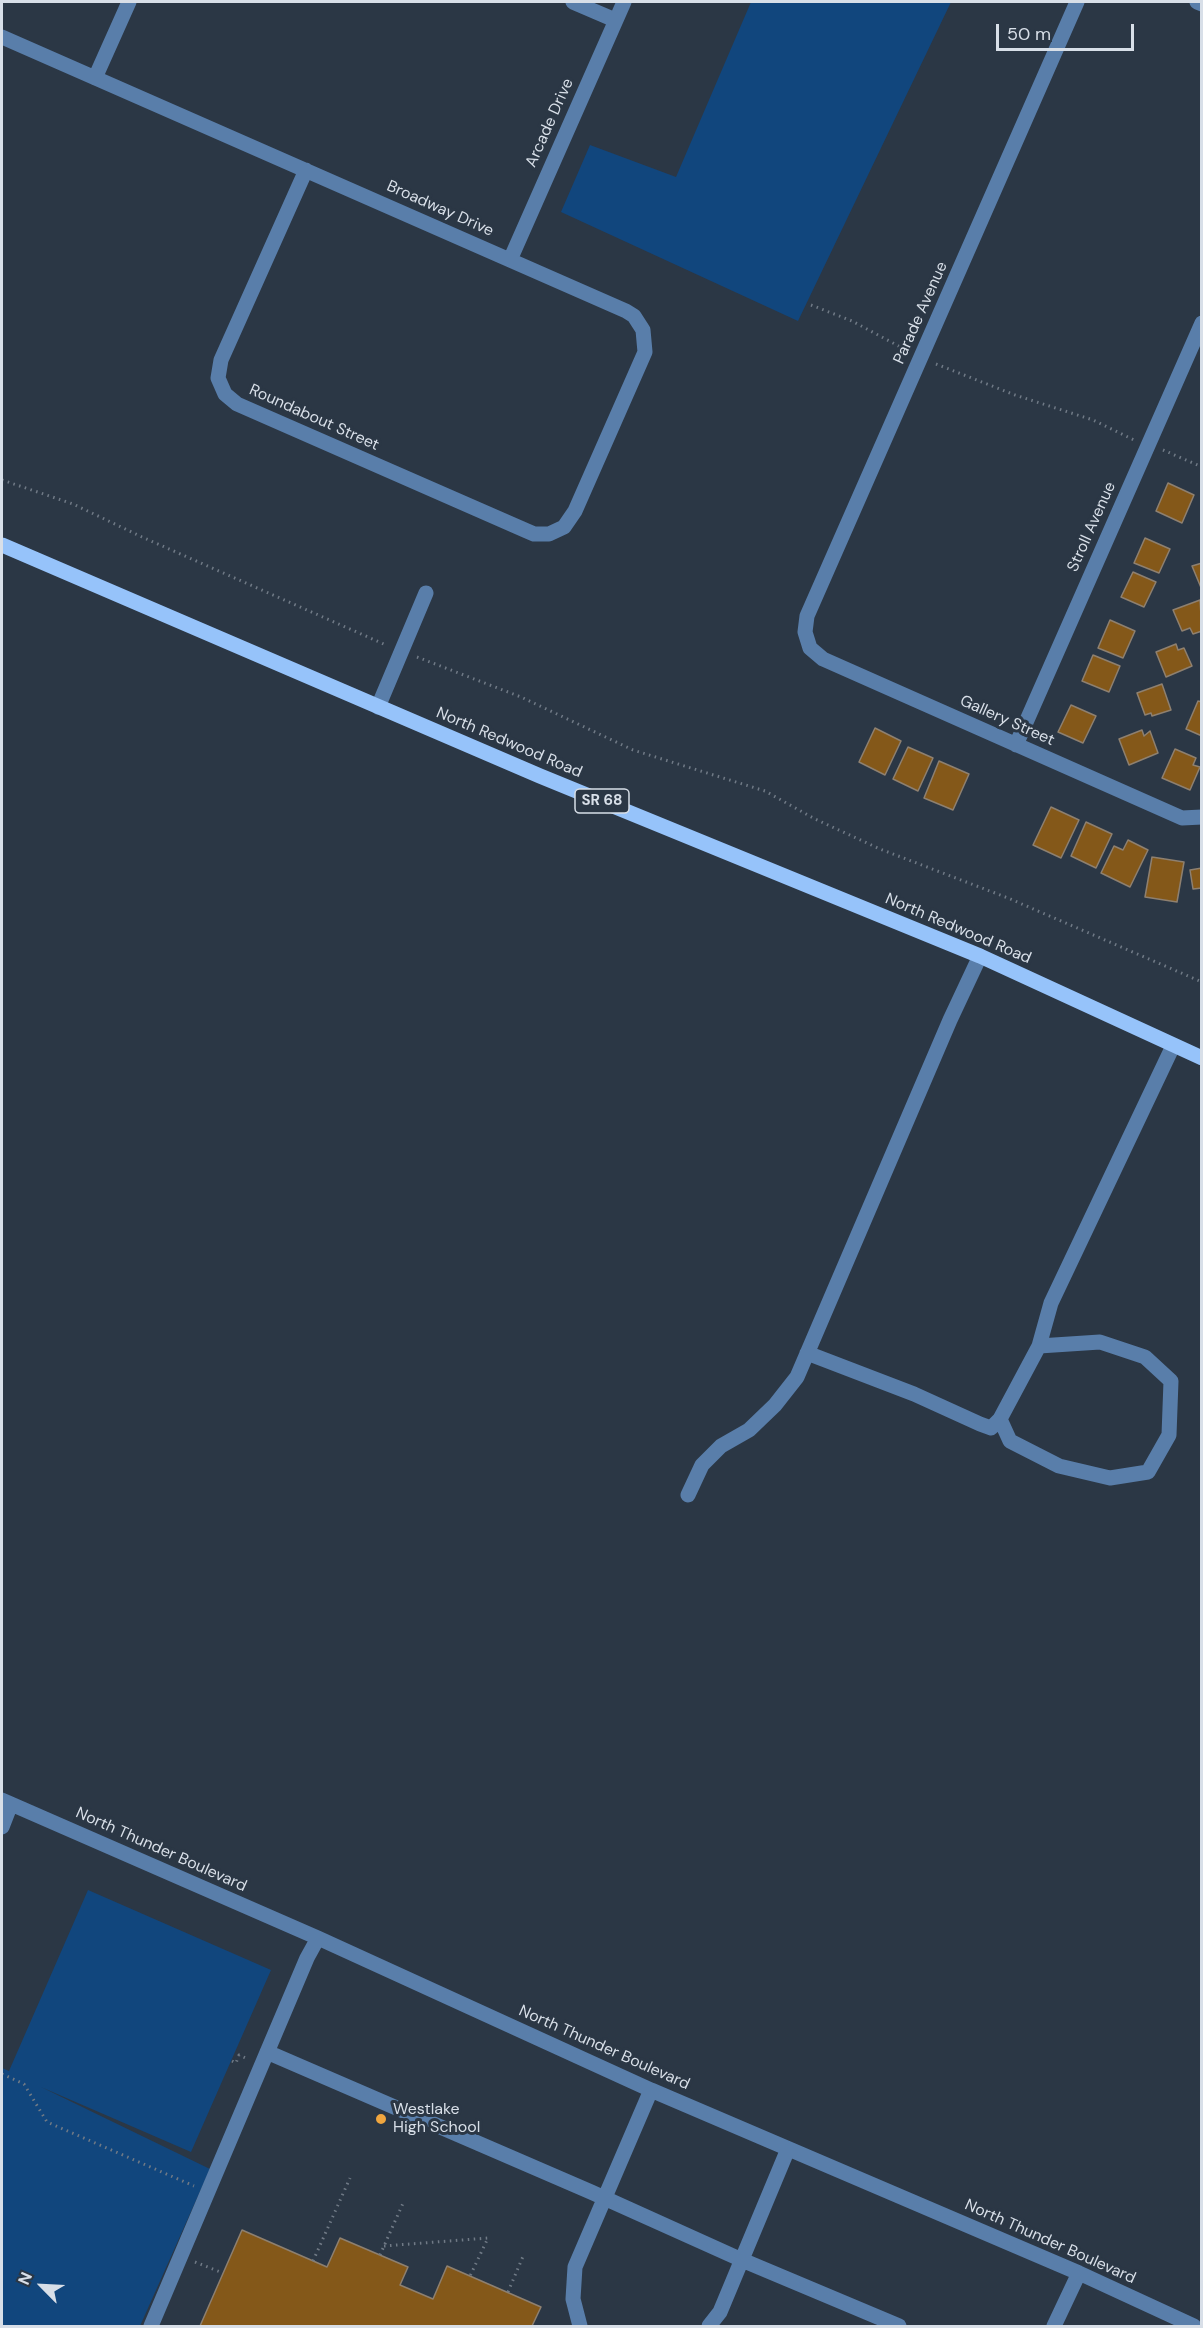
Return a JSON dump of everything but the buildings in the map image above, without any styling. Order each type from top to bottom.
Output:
[{"type":"main road","name":"North Redwood Road","points":[[2,545],[378,707],[980,956],[1202,1058]]},
{"type":"street","points":[[95,78],[129,2]]},
{"type":"street","points":[[573,2],[615,20]]},
{"type":"street","name":"Arcade Drive","points":[[510,260],[624,2]]},
{"type":"street","name":"Parade Avenue","points":[[807,640],[805,624],[807,616],[1077,2]]},
{"type":"street","points":[[1197,2],[1202,4]]},
{"type":"street","name":"Broadway Drive","points":[[2,37],[626,311],[639,322],[645,338],[642,359],[571,519],[564,527],[549,534]]},
{"type":"street","name":"Roundabout Street","points":[[306,170],[221,360],[218,378],[225,394],[237,404],[516,527],[534,534],[549,534]]},
{"type":"street","name":"Stroll Avenue","points":[[1016,744],[1202,323]]},
{"type":"street","points":[[378,707],[426,593]]},
{"type":"street","name":"Gallery Street","points":[[807,640],[810,648],[822,659],[1182,818],[1202,818]]},
{"type":"street","points":[[688,1495],[702,1465],[721,1446],[749,1430],[775,1405],[797,1377],[950,1020],[980,956]]},
{"type":"street","points":[[807,1353],[914,1394],[991,1428],[1000,1419],[1039,1346],[1051,1304],[1173,1046]]},
{"type":"street","points":[[1000,1419],[1010,1441],[1059,1466],[1110,1478],[1148,1472],[1169,1435],[1171,1381],[1145,1357],[1100,1342],[1039,1346]]},
{"type":"street","points":[[2,1827],[6,1802]]},
{"type":"street","name":"North Thunder Boulevard","points":[[6,1802],[318,1938],[651,2090],[1079,2273],[1194,2326]]},
{"type":"street","points":[[151,2326],[318,1938]]},
{"type":"street","points":[[267,2052],[742,2260],[899,2326]]},
{"type":"street","points":[[580,2326],[573,2299],[575,2267],[651,2090]]},
{"type":"street","points":[[709,2326],[720,2312],[788,2149]]},
{"type":"street","points":[[1054,2326],[1079,2273]]},
{"type":"path","points":[[811,305],[852,321],[906,350]]},
{"type":"path","points":[[920,359],[1015,395],[1093,420],[1147,447],[1175,454],[1202,467]]},
{"type":"path","points":[[2,480],[73,504],[142,537],[402,651],[521,697],[633,750],[765,791],[815,819],[880,849],[1008,898],[1202,982]]},
{"type":"path","points":[[232,2061],[236,2063],[239,2055],[253,2061]]},
{"type":"path","points":[[2,2074],[24,2084],[47,2122],[196,2187]]},
{"type":"path","points":[[313,2261],[350,2178]]},
{"type":"path","points":[[380,2255],[404,2201]]},
{"type":"path","points":[[384,2246],[488,2238],[470,2276]]},
{"type":"path","points":[[508,2292],[525,2254]]},
{"type":"path","points":[[194,2261],[223,2273]]},
{"type":"shaded area","points":[[751,2],[951,2],[798,321],[561,212],[590,145],[676,177]]},
{"type":"shaded area","points":[[88,1890],[271,1970],[191,2152],[41,2087],[210,2169],[140,2326],[2,2326],[2,2068],[9,2071]]},
{"type":"place","name":"Westlake High School","points":[[381,2119]]}]
